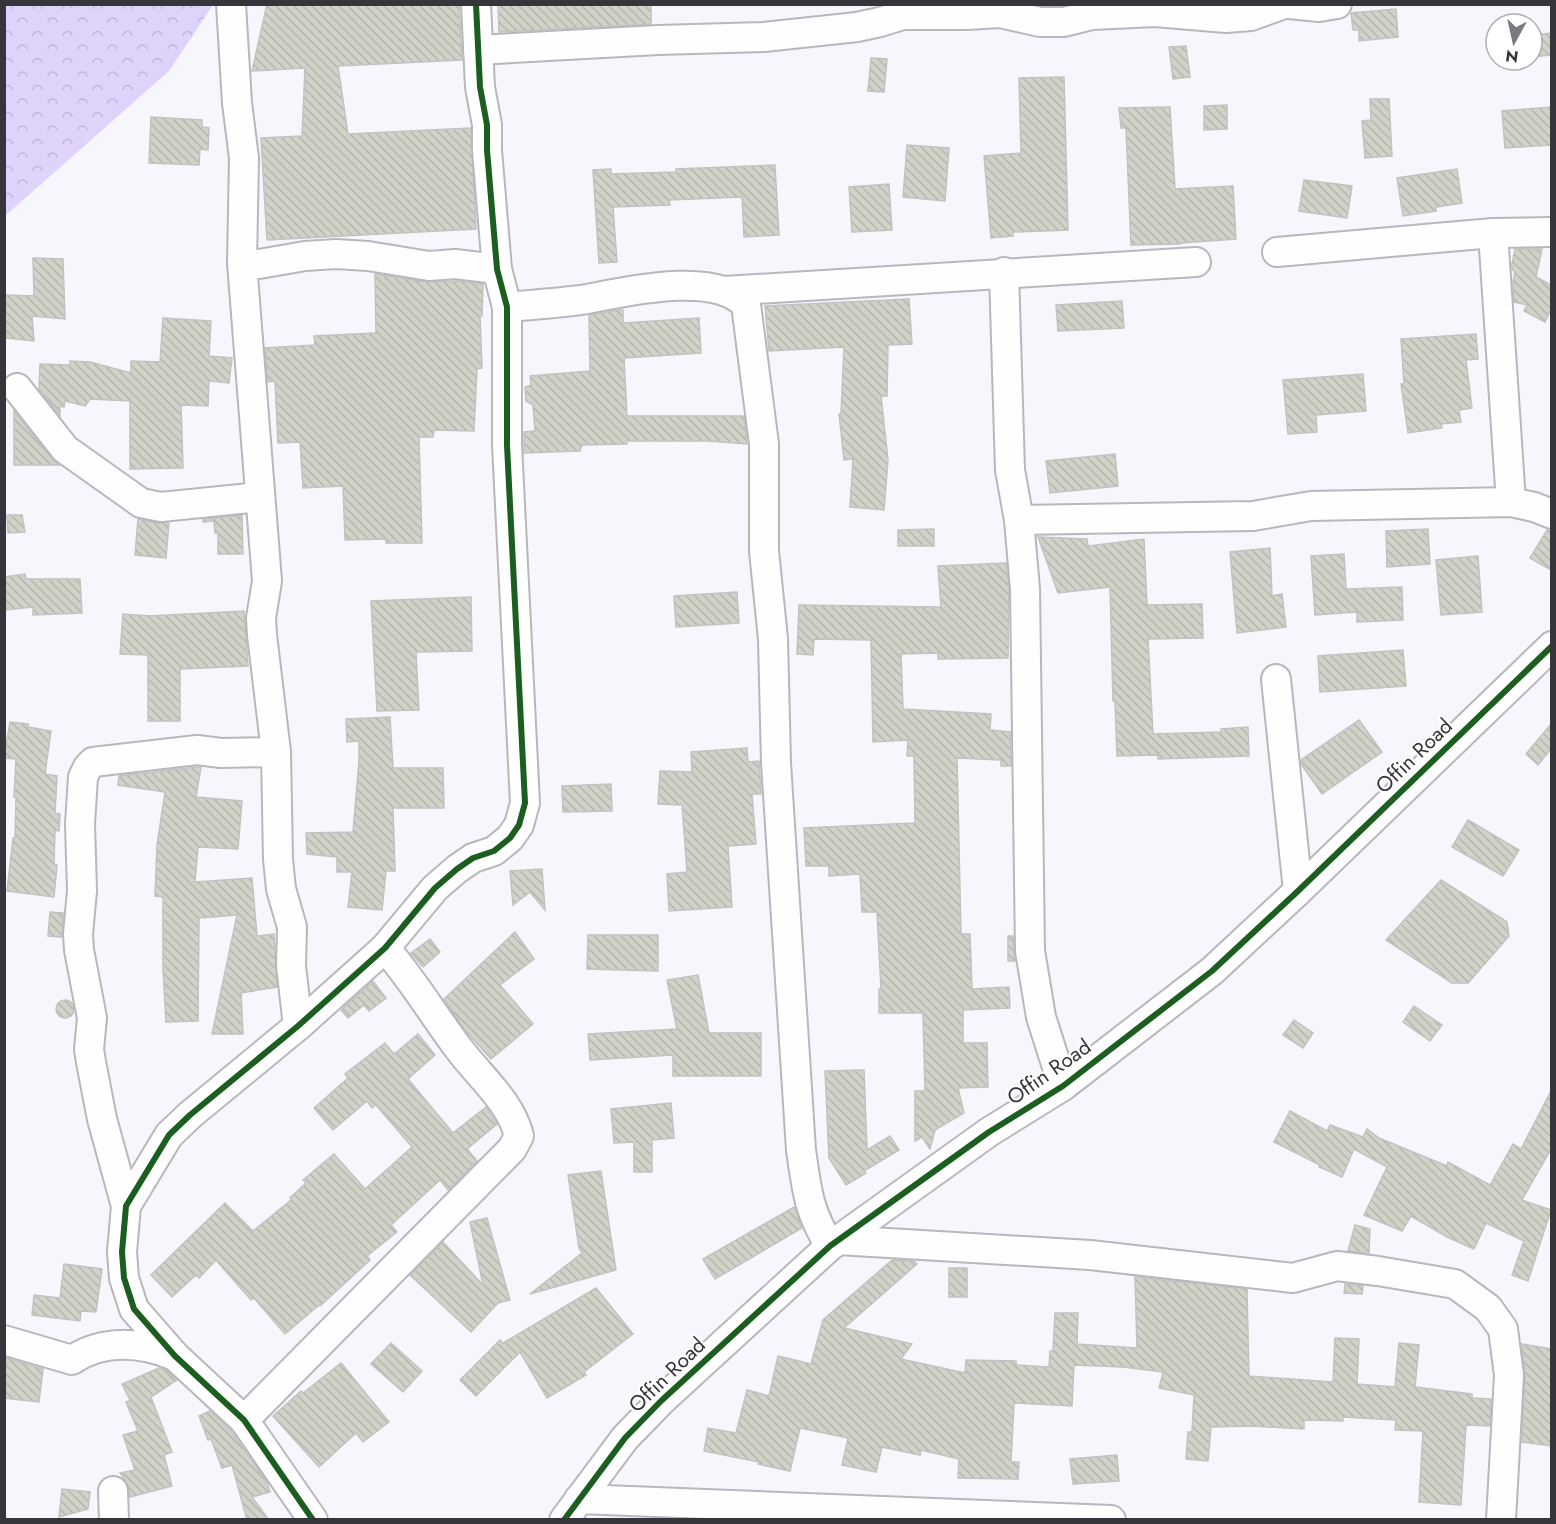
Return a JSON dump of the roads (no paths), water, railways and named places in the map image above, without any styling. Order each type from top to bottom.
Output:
[{"type":"street","points":[[231,4],[237,103],[244,158],[242,263],[267,581],[261,618],[261,635],[276,752],[278,859],[281,889],[292,927],[291,966],[298,1026]]},
{"type":"street","points":[[126,1206],[170,1135],[190,1115],[298,1026],[385,948],[435,888],[473,858],[494,851],[510,838],[519,825],[525,803],[507,445],[507,307],[497,268],[487,125],[480,87],[476,4]]},
{"type":"street","points":[[478,50],[658,40],[764,37],[857,27],[903,15],[966,15],[1000,12],[1040,22],[1064,22],[1093,10],[1226,18],[1251,16],[1284,4]]},
{"type":"street","points":[[1289,4],[1319,7],[1337,4]]},
{"type":"street","points":[[1278,252],[1493,233],[1551,232]]},
{"type":"street","points":[[1493,233],[1511,502]]},
{"type":"street","points":[[242,263],[259,264],[305,256],[336,254],[368,256],[429,266],[455,264],[497,268]]},
{"type":"street","points":[[507,307],[581,300],[657,286],[693,286],[724,291],[1196,262]]},
{"type":"street","points":[[1004,272],[1010,470],[1019,520],[1025,589],[1030,951],[1041,1017],[1063,1086]]},
{"type":"street","points":[[724,291],[740,298],[746,305],[764,444],[764,551],[773,639],[776,763],[801,1150],[808,1201],[816,1223],[834,1243],[1090,1255],[1293,1278],[1337,1266],[1378,1270],[1455,1284],[1488,1308],[1503,1329],[1509,1375],[1501,1520]]},
{"type":"street","points":[[17,388],[65,449],[141,503],[160,507],[260,497]]},
{"type":"street","points":[[1019,520],[1253,516],[1311,506],[1511,502],[1534,507],[1551,514]]},
{"type":"street","name":"Offin Road","points":[[572,1509],[625,1438],[661,1401],[834,1243],[989,1132],[1063,1086],[1212,971],[1551,646]]},
{"type":"street","points":[[1276,679],[1298,891]]},
{"type":"street","points":[[276,752],[221,753],[197,750],[93,762],[88,767],[83,777],[79,950],[92,1018],[89,1049],[91,1062],[102,1119],[126,1206],[122,1252],[124,1278],[134,1309],[175,1356],[244,1420],[313,1520]]},
{"type":"street","points":[[244,1420],[512,1149],[519,1136],[516,1121],[480,1072],[459,1050],[424,998],[385,948]]},
{"type":"street","points":[[4,1340],[72,1360],[86,1351],[111,1344],[148,1348],[175,1356]]},
{"type":"street","points":[[113,1491],[114,1520]]},
{"type":"street","points":[[572,1509],[809,1509],[1112,1520]]}]
